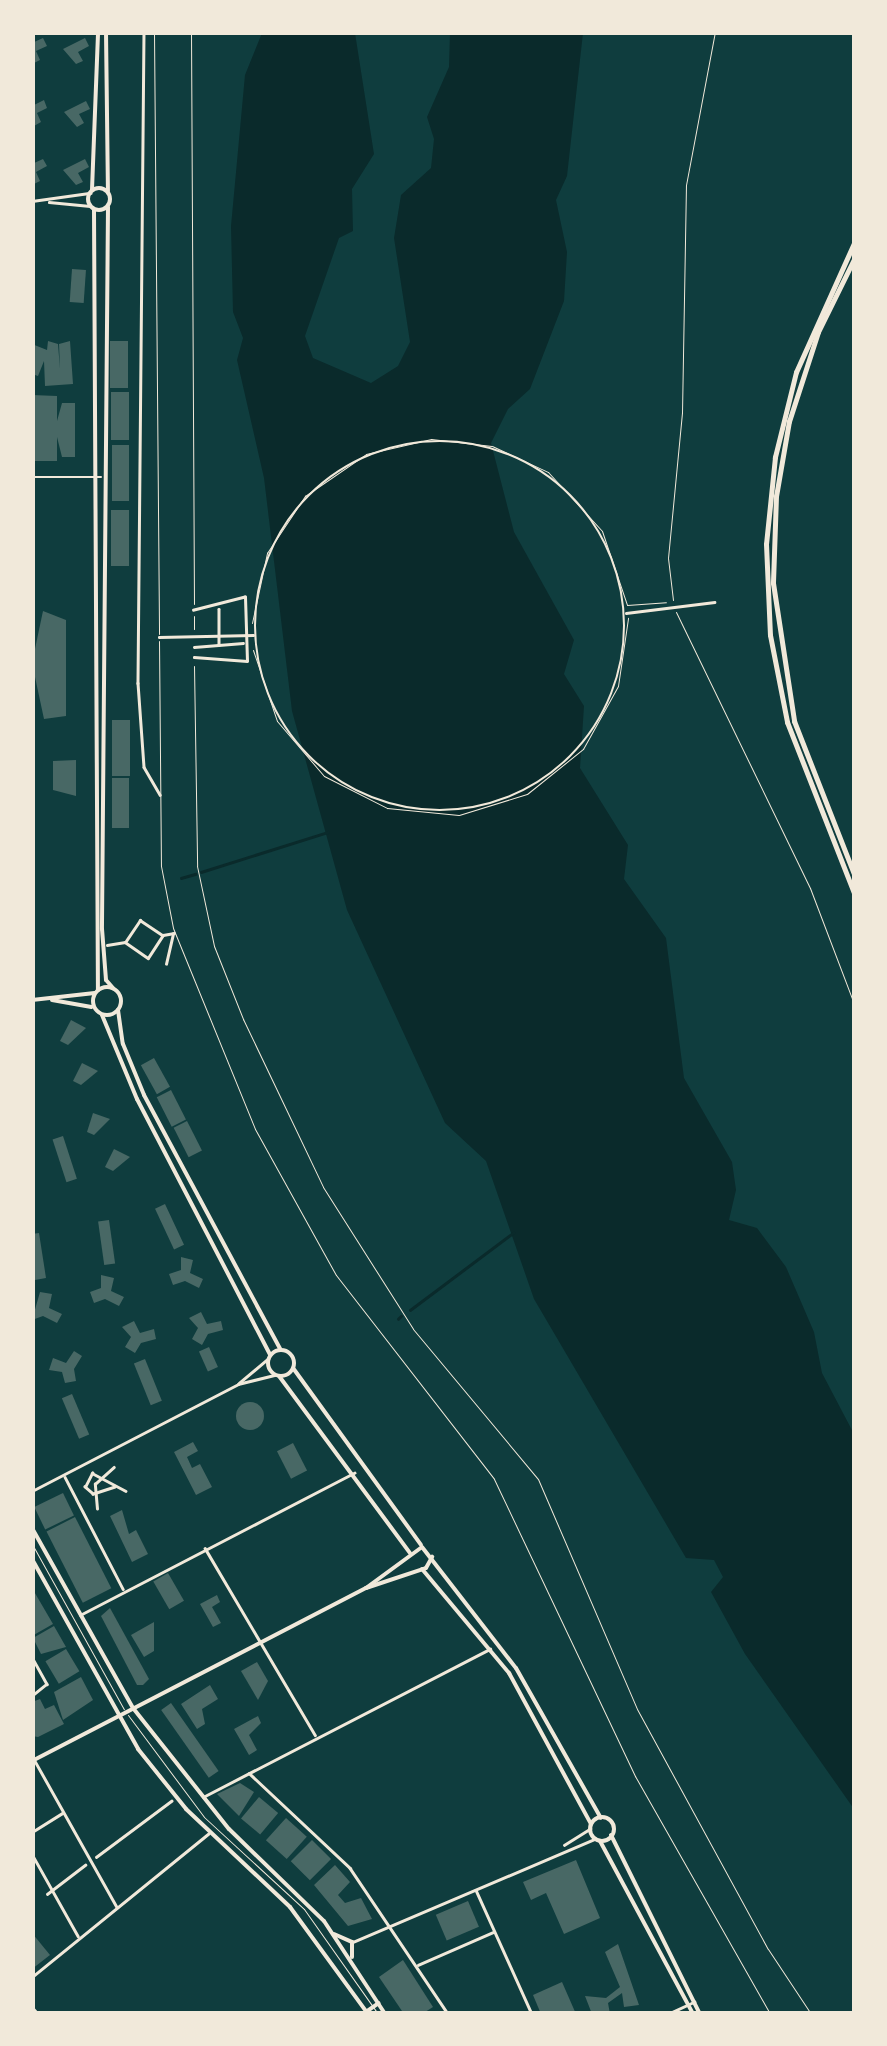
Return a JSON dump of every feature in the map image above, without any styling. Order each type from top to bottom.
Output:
[{"type":"main road","points":[[854,243],[796,372],[775,457],[766,542],[770,635],[787,722],[854,893]]},
{"type":"main road","points":[[854,259],[818,332],[789,421],[776,496],[772,583],[794,721],[854,874]]},
{"type":"street","points":[[98,32],[91,192],[102,929],[106,980],[121,998],[118,1010],[123,1044],[144,1095],[280,1349],[293,1357],[292,1368],[316,1409],[426,1548],[533,1694],[602,1818],[612,1824],[612,1835],[697,2014]]},
{"type":"street","points":[[95,1009],[98,478],[108,207],[106,32]]},
{"type":"street","points":[[144,32],[138,683],[144,767],[160,794]]},
{"type":"street","points":[[42,201],[108,192]]},
{"type":"street","points":[[32,201],[108,207]]},
{"type":"street","points":[[430,441],[500,451],[562,487],[606,544],[625,613],[618,678],[584,743],[526,790],[455,812],[382,803],[317,766],[273,707],[253,635],[266,564],[303,502],[360,459],[430,441]]},
{"type":"street","points":[[32,477],[98,478]]},
{"type":"street","points":[[194,610],[219,608],[245,596],[246,661],[194,656]]},
{"type":"street","points":[[625,613],[714,602]]},
{"type":"street","points":[[219,608],[219,645]]},
{"type":"street","points":[[159,637],[253,635]]},
{"type":"street","points":[[194,646],[244,643]]},
{"type":"street","points":[[204,646],[205,655]]},
{"type":"street","points":[[126,942],[140,917],[162,936]]},
{"type":"street","points":[[148,958],[162,936],[174,933],[166,964]]},
{"type":"street","points":[[107,946],[126,942],[148,958],[150,966]]},
{"type":"street","points":[[32,1000],[113,988]]},
{"type":"street","points":[[52,1000],[102,1014],[150,1124],[277,1375],[354,1473],[420,1569],[491,1649],[692,2003]]},
{"type":"street","points":[[102,1014],[118,1010]]},
{"type":"street","points":[[32,1491],[238,1384],[280,1349]]},
{"type":"street","points":[[238,1384],[292,1368]]},
{"type":"street","points":[[93,1494],[100,1476],[114,1466]]},
{"type":"street","points":[[80,1615],[354,1473]]},
{"type":"street","points":[[96,1509],[86,1483],[92,1474],[126,1491]]},
{"type":"street","points":[[64,1476],[123,1590]]},
{"type":"street","points":[[93,1494],[114,1487]]},
{"type":"street","points":[[32,1528],[132,1708],[202,1798],[334,1934],[376,2005],[386,2014]]},
{"type":"street","points":[[205,1547],[316,1737]]},
{"type":"street","points":[[366,1588],[410,1555],[426,1548]]},
{"type":"street","points":[[32,1558],[118,1716],[171,1792],[290,1907],[366,2013],[376,2005]]},
{"type":"street","points":[[118,1908],[33,1759],[366,1588],[420,1569],[432,1558]]},
{"type":"street","points":[[202,1798],[491,1649]]},
{"type":"street","points":[[32,1657],[47,1684],[32,1696]]},
{"type":"street","points":[[248,1772],[336,1852],[448,2014]]},
{"type":"street","points":[[96,1858],[172,1801]]},
{"type":"street","points":[[32,1832],[64,1812]]},
{"type":"street","points":[[555,1852],[602,1818]]},
{"type":"street","points":[[32,1977],[210,1833]]},
{"type":"street","points":[[334,1934],[352,1942],[555,1852],[612,1835]]},
{"type":"street","points":[[32,1854],[79,1938]]},
{"type":"street","points":[[47,1894],[86,1865]]},
{"type":"street","points":[[476,1889],[532,2014]]},
{"type":"street","points":[[416,1966],[494,1931]]},
{"type":"street","points":[[352,1942],[352,1961]]},
{"type":"street","points":[[668,2014],[692,2003]]},
{"type":"lane","points":[[154,32],[160,794],[162,866],[174,933],[276,1176],[357,1304],[494,1479],[635,1776],[770,2014]]},
{"type":"lane","points":[[32,1544],[126,1712],[204,1816],[304,1909],[376,2005],[378,2014]]},
{"type":"path","points":[[191,32],[194,631]]},
{"type":"path","points":[[715,32],[686,185],[682,413],[668,574],[682,634],[760,780],[854,1004]]},
{"type":"path","points":[[432,439],[510,452],[562,484],[605,536],[627,605],[618,686],[583,749],[527,794],[458,815],[380,806],[318,771],[270,708],[253,635],[263,564],[301,501],[360,457],[432,439]]},
{"type":"path","points":[[627,605],[683,602]]},
{"type":"path","points":[[194,656],[199,878],[214,946],[243,1019],[323,1186],[413,1329],[538,1479],[636,1708],[768,1949],[811,2014]]},
{"type":"water","points":[[262,33],[355,33],[374,154],[352,189],[353,231],[339,238],[305,336],[313,358],[371,383],[398,366],[410,342],[394,238],[401,195],[431,168],[434,139],[427,117],[449,67],[450,33],[583,33],[567,176],[556,200],[567,252],[564,301],[530,389],[508,409],[491,443],[514,532],[574,640],[564,674],[584,706],[580,768],[628,845],[624,879],[666,938],[684,1078],[732,1162],[736,1190],[729,1220],[757,1228],[786,1267],[814,1332],[822,1373],[854,1434],[854,1809],[745,1654],[711,1592],[723,1577],[714,1560],[686,1558],[534,1299],[486,1161],[445,1123],[347,910],[292,711],[264,478],[237,360],[243,338],[233,312],[231,226],[245,75]]},
{"type":"building","points":[[43,38],[47,46],[36,51],[40,60],[34,63],[32,43]]},
{"type":"building","points":[[85,38],[89,46],[78,52],[83,61],[76,64],[63,49]]},
{"type":"building","points":[[44,100],[47,108],[37,113],[41,122],[34,126],[32,106]]},
{"type":"building","points":[[86,101],[90,109],[79,114],[84,123],[77,127],[64,112]]},
{"type":"building","points":[[43,159],[47,166],[36,172],[40,181],[34,184],[32,164]]},
{"type":"building","points":[[85,159],[89,167],[78,173],[83,182],[76,185],[63,170]]},
{"type":"building","points":[[72,269],[86,270],[84,303],[70,302]]},
{"type":"building","points":[[48,341],[58,344],[60,369],[59,344],[70,341],[73,384],[45,386],[44,361],[38,376],[32,374],[32,344],[47,350]]},
{"type":"building","points":[[110,341],[128,341],[128,388],[110,388]]},
{"type":"building","points":[[111,392],[129,392],[129,440],[111,440]]},
{"type":"building","points":[[32,395],[57,396],[57,421],[62,403],[75,403],[75,457],[62,457],[57,437],[57,461],[32,461]]},
{"type":"building","points":[[112,445],[129,445],[129,501],[112,501]]},
{"type":"building","points":[[111,510],[129,510],[129,566],[111,566]]},
{"type":"building","points":[[43,611],[66,620],[66,716],[44,719],[32,663]]},
{"type":"building","points":[[112,720],[130,720],[130,776],[112,776]]},
{"type":"building","points":[[76,760],[76,796],[53,790],[53,761]]},
{"type":"building","points":[[112,778],[129,778],[129,828],[112,828]]},
{"type":"building","points":[[71,1020],[86,1028],[68,1045],[60,1041]]},
{"type":"building","points":[[154,1058],[170,1087],[157,1094],[141,1065]]},
{"type":"building","points":[[82,1063],[98,1071],[81,1085],[73,1081]]},
{"type":"building","points":[[171,1090],[186,1119],[172,1127],[157,1097]]},
{"type":"building","points":[[93,1113],[110,1119],[94,1135],[87,1132]]},
{"type":"building","points":[[187,1121],[202,1150],[189,1157],[174,1128]]},
{"type":"building","points":[[63,1136],[77,1179],[66,1182],[53,1139]]},
{"type":"building","points":[[114,1149],[130,1157],[113,1171],[105,1167]]},
{"type":"building","points":[[165,1204],[184,1245],[174,1249],[155,1209]]},
{"type":"building","points":[[109,1220],[115,1264],[104,1265],[98,1222]]},
{"type":"building","points":[[39,1233],[46,1278],[35,1280],[32,1234]]},
{"type":"building","points":[[181,1257],[193,1260],[190,1273],[203,1279],[199,1288],[185,1281],[173,1285],[169,1274],[181,1270]]},
{"type":"building","points":[[101,1275],[114,1278],[111,1291],[124,1297],[119,1306],[105,1299],[94,1303],[90,1292],[101,1288]]},
{"type":"building","points":[[40,1292],[52,1294],[49,1308],[62,1314],[57,1323],[43,1316],[32,1320]]},
{"type":"building","points":[[201,1312],[207,1324],[221,1321],[223,1330],[208,1334],[202,1345],[192,1339],[198,1328],[189,1318]]},
{"type":"building","points":[[134,1321],[140,1333],[154,1329],[156,1339],[141,1343],[135,1353],[125,1347],[131,1337],[122,1327]]},
{"type":"building","points":[[209,1347],[218,1367],[208,1372],[199,1351]]},
{"type":"building","points":[[74,1351],[82,1356],[74,1369],[76,1381],[65,1383],[62,1372],[49,1370],[53,1358],[66,1363]]},
{"type":"building","points":[[145,1359],[162,1401],[151,1405],[134,1363]]},
{"type":"building","points":[[72,1394],[89,1435],[79,1439],[62,1398]]},
{"type":"building","points":[[250,1402],[260,1406],[264,1416],[260,1426],[250,1430],[240,1426],[236,1416],[240,1406]]},
{"type":"building","points":[[193,1442],[198,1451],[187,1457],[192,1468],[200,1464],[212,1487],[196,1495],[174,1452]]},
{"type":"building","points":[[293,1443],[307,1471],[291,1479],[277,1451]]},
{"type":"building","points":[[63,1493],[74,1515],[45,1529],[34,1507]]},
{"type":"building","points":[[122,1510],[129,1534],[136,1530],[148,1554],[132,1562],[110,1516]]},
{"type":"building","points":[[75,1517],[111,1588],[83,1603],[46,1532]]},
{"type":"building","points":[[168,1573],[184,1601],[169,1609],[153,1582]]},
{"type":"building","points":[[32,1588],[53,1624],[32,1636]]},
{"type":"building","points":[[217,1595],[220,1602],[212,1607],[221,1623],[213,1627],[200,1604]]},
{"type":"building","points":[[110,1608],[149,1679],[143,1685],[137,1685],[101,1616]]},
{"type":"building","points":[[154,1622],[154,1651],[144,1657],[131,1635]]},
{"type":"building","points":[[54,1626],[66,1647],[41,1654],[33,1638]]},
{"type":"building","points":[[66,1649],[79,1671],[59,1684],[45,1661]]},
{"type":"building","points":[[257,1662],[268,1681],[258,1700],[241,1671]]},
{"type":"building","points":[[81,1677],[93,1700],[63,1720],[54,1692]]},
{"type":"building","points":[[210,1685],[218,1699],[202,1709],[205,1724],[197,1729],[181,1704]]},
{"type":"building","points":[[40,1699],[45,1709],[54,1705],[64,1724],[38,1737],[32,1736],[32,1702]]},
{"type":"building","points":[[171,1703],[219,1771],[209,1778],[161,1710]]},
{"type":"building","points":[[258,1716],[261,1723],[249,1735],[257,1750],[249,1755],[234,1729]]},
{"type":"building","points":[[240,1783],[254,1792],[239,1816],[217,1794]]},
{"type":"building","points":[[259,1797],[278,1813],[260,1835],[241,1818]]},
{"type":"building","points":[[286,1818],[307,1837],[287,1859],[266,1840]]},
{"type":"building","points":[[312,1840],[331,1859],[310,1880],[291,1861]]},
{"type":"building","points":[[576,1860],[600,1918],[564,1934],[546,1893],[531,1900],[523,1882]]},
{"type":"building","points":[[335,1865],[350,1882],[338,1895],[345,1903],[361,1898],[372,1919],[348,1926],[314,1885]]},
{"type":"building","points":[[468,1901],[479,1927],[447,1940],[436,1915]]},
{"type":"building","points":[[32,1933],[50,1955],[32,1969]]},
{"type":"building","points":[[618,1944],[639,2005],[624,2007],[622,1993],[608,2003],[610,2014],[592,2014],[585,1996],[606,1998],[620,1987],[605,1952]]},
{"type":"building","points":[[403,1960],[433,2007],[422,2014],[404,2014],[379,1977]]},
{"type":"building","points":[[562,1982],[576,2014],[541,2014],[533,1995]]},
{"type":"waterway","points":[[201,872],[328,832]]},
{"type":"waterway","points":[[181,878],[195,874]]},
{"type":"waterway","points":[[410,1310],[513,1233]]},
{"type":"waterway","points":[[398,1319],[401,1316]]}]
